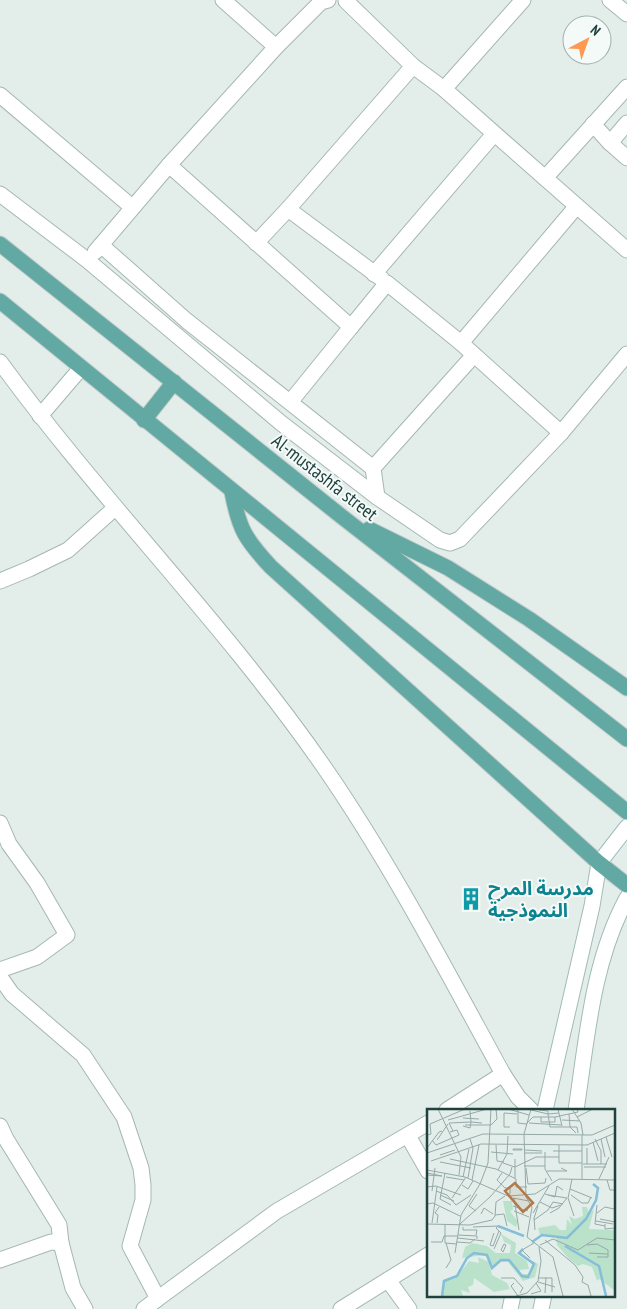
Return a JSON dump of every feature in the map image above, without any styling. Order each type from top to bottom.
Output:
[{"type":"main road","name":"Al-mustashfa street","points":[[0,244],[341,516],[627,738]]},
{"type":"main road","points":[[0,301],[627,812]]},
{"type":"main road","points":[[144,420],[174,382]]},
{"type":"main road","points":[[232,492],[242,529],[249,543],[271,567],[599,863],[627,885]]},
{"type":"main road","points":[[341,516],[448,568],[529,619],[627,688]]},
{"type":"street","points":[[223,0],[276,47]]},
{"type":"street","points":[[87,260],[102,245],[169,165],[276,47],[321,2],[328,0]]},
{"type":"street","points":[[345,0],[413,66],[444,88],[576,207],[627,250]]},
{"type":"street","points":[[444,88],[524,0]]},
{"type":"street","points":[[610,0],[627,14]]},
{"type":"street","points":[[256,243],[413,66]]},
{"type":"street","points":[[545,178],[627,87]]},
{"type":"street","points":[[0,95],[132,207]]},
{"type":"street","points":[[610,143],[627,123]]},
{"type":"street","points":[[593,124],[627,158]]},
{"type":"street","points":[[374,274],[494,134]]},
{"type":"street","points":[[169,165],[351,327]]},
{"type":"street","points":[[0,194],[87,260],[280,424],[377,497],[440,540],[450,543],[460,539],[561,433],[627,354]]},
{"type":"street","points":[[461,343],[576,207]]},
{"type":"street","points":[[288,209],[387,283],[461,343],[561,433]]},
{"type":"street","points":[[102,245],[187,321],[291,401],[373,468],[377,497]]},
{"type":"street","points":[[291,401],[387,283]]},
{"type":"street","points":[[373,468],[474,355]]},
{"type":"street","points":[[0,362],[40,416],[115,508],[234,647],[323,766],[379,850],[503,1074],[518,1097],[531,1109]]},
{"type":"street","points":[[40,416],[81,368]]},
{"type":"street","points":[[0,581],[68,550],[115,508]]},
{"type":"street","points":[[0,823],[9,844],[37,883],[67,934],[38,957],[0,970]]},
{"type":"street","points":[[545,1109],[592,906],[599,863],[627,827]]},
{"type":"street","points":[[576,1109],[602,960],[615,919],[627,898]]},
{"type":"street","points":[[0,977],[6,996],[82,1055],[124,1117],[142,1168],[143,1185],[143,1200],[130,1246],[156,1293],[156,1300]]},
{"type":"street","points":[[449,1109],[503,1074]]},
{"type":"street","points":[[144,1309],[277,1211],[408,1136],[427,1123]]},
{"type":"street","points":[[2,1136],[59,1225],[61,1243],[72,1288],[85,1309]]},
{"type":"street","points":[[408,1136],[427,1170]]},
{"type":"street","points":[[0,1260],[51,1242],[61,1243]]},
{"type":"street","points":[[342,1309],[427,1256]]},
{"type":"street","points":[[388,1280],[409,1309]]},
{"type":"street","points":[[510,1309],[513,1296]]},
{"type":"street","points":[[541,1309],[544,1296]]},
{"type":"place","name":"مدرسة المرح النموذجية","points":[[471,899]]}]
